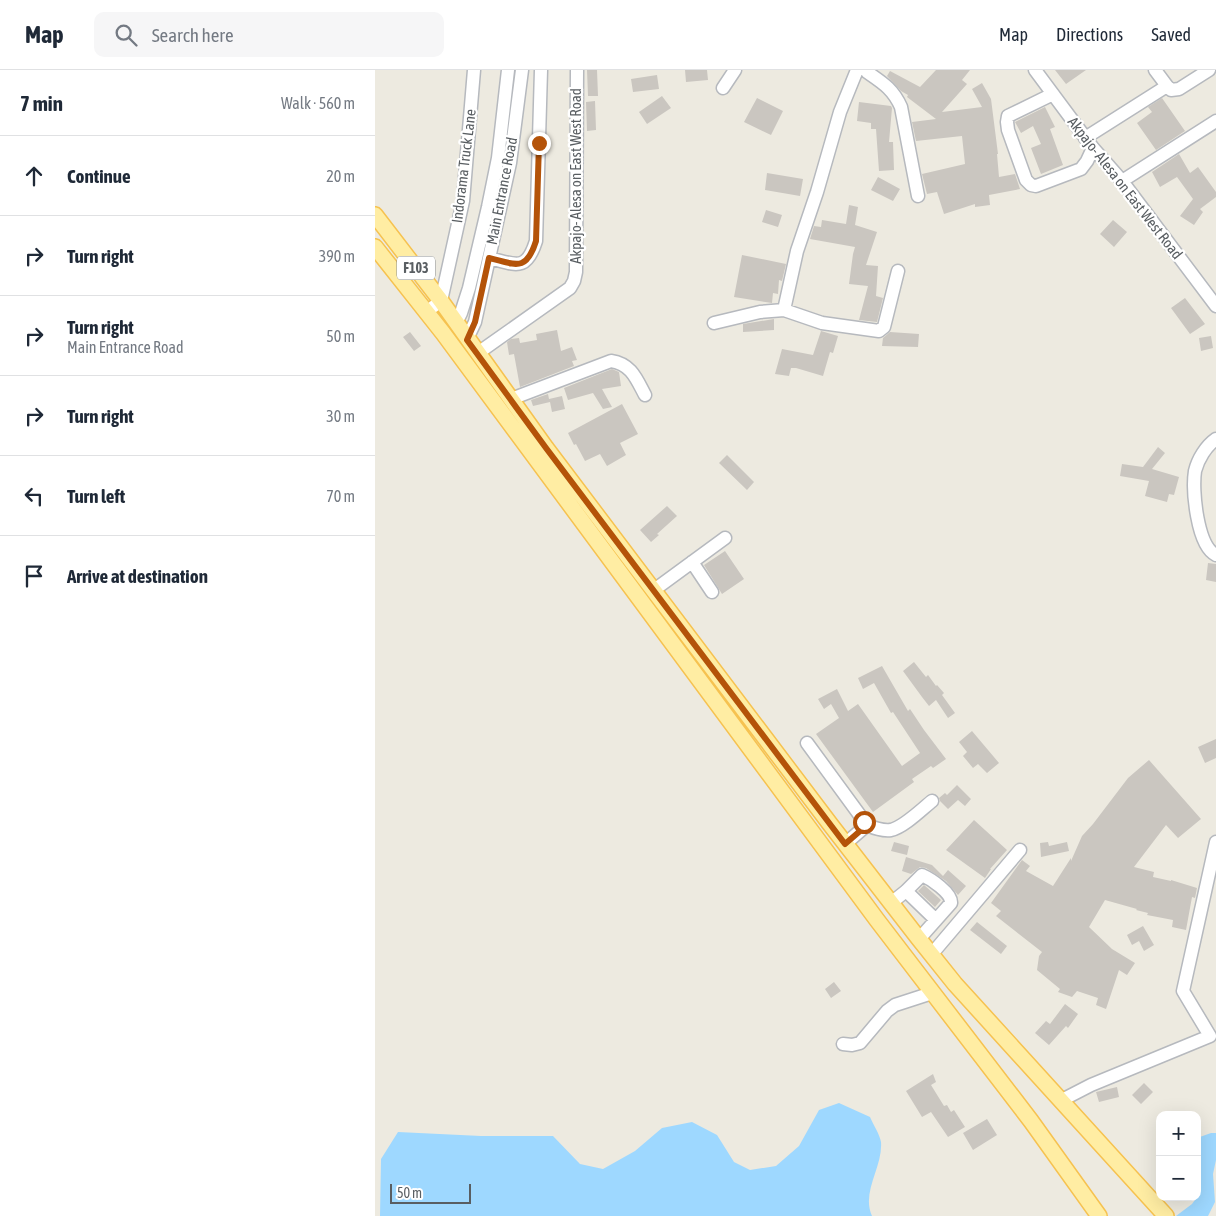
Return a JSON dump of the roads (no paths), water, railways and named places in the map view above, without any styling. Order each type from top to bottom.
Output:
[{"type":"main road","name":"F103","points":[[375,215],[441,302],[546,448],[931,955],[1060,1102],[1163,1212]]},
{"type":"main road","name":"F103","points":[[375,248],[443,333],[932,993],[1031,1121],[1099,1216]]},
{"type":"street","name":"Indorama Truck Lane","points":[[441,302],[463,200],[474,70]]},
{"type":"street","points":[[456,323],[469,288],[488,207],[498,158],[508,70]]},
{"type":"street","name":"Main Entrance Road","points":[[467,340],[475,322],[510,163],[522,70]]},
{"type":"street","points":[[489,258],[517,264],[526,261],[532,254],[536,241],[541,70]]},
{"type":"street","name":"Akpajo- Alesa on East West Road","points":[[478,353],[570,288],[574,281],[576,272],[577,70]]},
{"type":"street","points":[[723,88],[735,70]]},
{"type":"street","name":"Akpajo- Alesa on East West Road","points":[[1035,70],[1089,143],[1122,181],[1216,305]]},
{"type":"street","points":[[1155,70],[1173,91],[1209,70]]},
{"type":"street","points":[[785,310],[797,251],[817,192],[840,112],[865,71],[888,87],[896,96],[901,107],[918,196]]},
{"type":"street","points":[[1053,94],[1008,116],[1008,130],[1026,180],[1031,186],[1037,186],[1081,169],[1087,162],[1089,143],[1167,86]]},
{"type":"street","points":[[1122,181],[1216,121]]},
{"type":"street","points":[[714,323],[760,312],[785,310],[822,322],[879,331],[884,327],[898,271]]},
{"type":"street","points":[[426,312],[441,302]]},
{"type":"street","points":[[511,399],[611,361],[621,362],[632,372],[645,395]]},
{"type":"street","points":[[1216,439],[1209,444],[1200,458],[1195,470],[1194,486],[1202,535],[1212,554],[1216,555]]},
{"type":"street","points":[[654,590],[725,538]]},
{"type":"street","points":[[692,562],[713,592]]},
{"type":"street","points":[[807,743],[867,825],[874,828],[892,830],[907,821],[932,801]]},
{"type":"street","points":[[845,844],[867,825]]},
{"type":"street","points":[[1060,1102],[1091,1085],[1213,1035],[1183,991],[1216,842]]},
{"type":"street","points":[[931,955],[1020,850]]},
{"type":"street","points":[[891,903],[921,875],[931,878],[951,897],[951,903],[919,939]]},
{"type":"street","points":[[906,891],[936,920]]},
{"type":"street","points":[[843,1044],[853,1045],[860,1042],[887,1011],[895,1005],[932,993]]},
{"type":"water","points":[[839,1103],[870,1117],[881,1142],[879,1161],[869,1198],[872,1216],[380,1216],[381,1159],[398,1132],[481,1136],[553,1136],[580,1164],[603,1169],[635,1151],[662,1128],[692,1122],[717,1135],[734,1162],[750,1170],[776,1166],[799,1146],[819,1110]]},
{"type":"water","points":[[1216,1133],[1216,1160],[1213,1174],[1215,1202],[1208,1216],[1176,1216],[1194,1201],[1201,1201],[1201,1137]]}]
